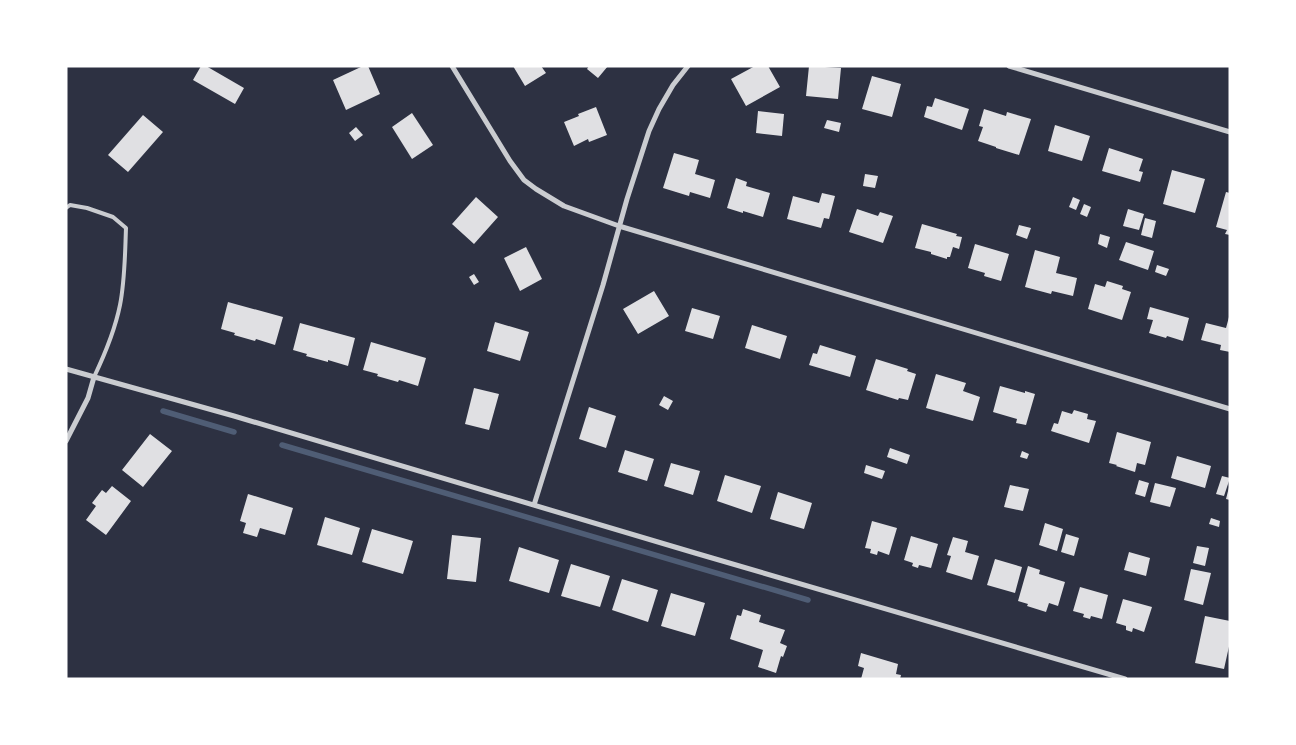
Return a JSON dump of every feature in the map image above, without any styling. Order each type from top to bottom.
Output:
[{"type":"street","points":[[452,66],[510,161],[524,180],[536,190],[564,206],[619,226],[1230,409]]},
{"type":"street","points":[[534,505],[603,286],[619,226],[649,131],[659,108],[673,85],[688,66]]},
{"type":"street","points":[[1009,66],[1230,132]]},
{"type":"street","points":[[66,369],[234,416],[1124,679]]},
{"type":"street","points":[[66,442],[88,398],[94,377]]},
{"type":"lane","points":[[66,208],[70,205],[87,208],[113,217],[126,228],[120,305],[106,351],[94,377]]},
{"type":"building","points":[[201,66],[206,66],[244,88],[235,104],[193,80]]},
{"type":"building","points":[[363,66],[368,66],[380,94],[346,110],[333,80]]},
{"type":"building","points":[[513,66],[541,66],[546,73],[525,86]]},
{"type":"building","points":[[589,66],[608,66],[598,78],[587,69]]},
{"type":"building","points":[[755,66],[768,66],[780,87],[746,106],[731,79]]},
{"type":"building","points":[[809,66],[841,68],[838,99],[806,96]]},
{"type":"building","points":[[872,76],[901,84],[892,117],[862,109]]},
{"type":"building","points":[[935,98],[969,109],[962,130],[924,117],[927,106],[932,107]]},
{"type":"building","points":[[596,107],[607,135],[589,142],[588,139],[574,146],[564,122]]},
{"type":"building","points":[[984,109],[1006,116],[1007,112],[1031,119],[1019,155],[978,141],[983,127],[979,126]]},
{"type":"building","points":[[758,111],[784,114],[782,136],[756,133]]},
{"type":"building","points":[[412,113],[433,145],[412,159],[392,127]]},
{"type":"building","points":[[143,115],[163,132],[128,172],[108,155]]},
{"type":"building","points":[[827,120],[841,123],[839,132],[824,128]]},
{"type":"building","points":[[1055,125],[1090,136],[1082,161],[1048,151]]},
{"type":"building","points":[[356,127],[363,135],[355,141],[349,133]]},
{"type":"building","points":[[1109,148],[1143,159],[1139,171],[1143,172],[1140,182],[1102,171]]},
{"type":"building","points":[[674,153],[699,160],[695,174],[715,180],[710,198],[690,192],[689,196],[663,188]]},
{"type":"building","points":[[1172,170],[1205,179],[1195,213],[1163,204]]},
{"type":"building","points":[[865,174],[878,176],[875,188],[863,186]]},
{"type":"building","points":[[736,178],[747,182],[746,186],[770,193],[763,217],[727,208]]},
{"type":"building","points":[[1226,192],[1230,193],[1230,235],[1225,234],[1227,230],[1216,227]]},
{"type":"building","points":[[822,193],[835,196],[829,219],[824,218],[821,228],[787,219],[793,196],[819,203]]},
{"type":"building","points":[[476,197],[498,217],[474,244],[452,224]]},
{"type":"building","points":[[1073,197],[1080,200],[1076,210],[1069,207]]},
{"type":"building","points":[[1084,204],[1091,207],[1087,217],[1080,214]]},
{"type":"building","points":[[857,209],[878,216],[880,212],[893,216],[883,243],[849,232]]},
{"type":"building","points":[[1128,209],[1144,214],[1139,230],[1123,226]]},
{"type":"building","points":[[1145,218],[1156,221],[1152,238],[1141,235]]},
{"type":"building","points":[[922,224],[962,237],[959,249],[953,247],[950,257],[947,257],[947,259],[915,248]]},
{"type":"building","points":[[1019,225],[1031,228],[1027,239],[1016,235]]},
{"type":"building","points":[[1100,234],[1110,237],[1107,248],[1098,244]]},
{"type":"building","points":[[1126,242],[1154,251],[1148,270],[1119,260]]},
{"type":"building","points":[[975,244],[1009,254],[1001,281],[984,276],[985,273],[968,268]]},
{"type":"building","points":[[526,247],[542,279],[520,291],[504,258]]},
{"type":"building","points":[[1035,250],[1060,257],[1056,273],[1077,278],[1073,296],[1052,291],[1051,294],[1025,287]]},
{"type":"building","points":[[1157,265],[1169,269],[1166,276],[1155,272]]},
{"type":"building","points":[[474,274],[479,282],[474,285],[469,277]]},
{"type":"building","points":[[1107,281],[1123,286],[1122,289],[1131,292],[1122,320],[1088,309],[1095,284],[1105,287]]},
{"type":"building","points":[[654,291],[669,316],[638,334],[623,309]]},
{"type":"building","points":[[228,302],[283,317],[275,345],[234,335],[235,333],[221,329]]},
{"type":"building","points":[[1150,307],[1189,318],[1183,341],[1149,333],[1153,320],[1147,319]]},
{"type":"building","points":[[692,308],[720,316],[713,339],[685,331]]},
{"type":"building","points":[[1229,317],[1230,352],[1220,350],[1221,345],[1201,340],[1206,323],[1226,328]]},
{"type":"building","points":[[495,322],[529,332],[520,361],[487,351]]},
{"type":"building","points":[[300,323],[355,338],[348,366],[306,356],[307,354],[293,350]]},
{"type":"building","points":[[752,325],[787,336],[780,359],[745,348]]},
{"type":"building","points":[[371,342],[426,358],[418,386],[377,376],[378,374],[363,370]]},
{"type":"building","points":[[820,345],[856,356],[850,377],[809,365],[813,353],[817,354]]},
{"type":"building","points":[[876,359],[908,369],[907,371],[916,374],[908,400],[899,398],[898,400],[866,390]]},
{"type":"building","points":[[936,374],[966,383],[963,391],[980,397],[973,421],[926,408]]},
{"type":"building","points":[[1000,386],[1035,394],[1026,425],[1016,423],[1017,419],[993,412]]},
{"type":"building","points":[[474,388],[499,394],[489,430],[465,424]]},
{"type":"building","points":[[664,396],[673,401],[668,410],[659,405]]},
{"type":"building","points":[[589,407],[616,416],[606,448],[579,439]]},
{"type":"building","points":[[1074,410],[1088,414],[1087,419],[1096,421],[1089,443],[1051,431],[1054,423],[1058,424],[1062,411],[1072,414]]},
{"type":"building","points":[[1117,432],[1151,442],[1145,465],[1137,463],[1135,472],[1109,463]]},
{"type":"building","points":[[150,434],[172,451],[143,487],[122,470]]},
{"type":"building","points":[[890,448],[910,455],[907,464],[887,457]]},
{"type":"building","points":[[625,450],[654,459],[647,481],[618,472]]},
{"type":"building","points":[[1022,451],[1029,454],[1027,459],[1020,457]]},
{"type":"building","points":[[1177,456],[1211,466],[1205,488],[1171,478]]},
{"type":"building","points":[[671,463],[700,471],[693,495],[664,486]]},
{"type":"building","points":[[866,465],[885,471],[882,479],[864,473]]},
{"type":"building","points":[[725,475],[761,486],[752,513],[717,501]]},
{"type":"building","points":[[1222,476],[1230,478],[1224,496],[1216,494]]},
{"type":"building","points":[[1139,480],[1149,483],[1145,497],[1135,494]]},
{"type":"building","points":[[1155,483],[1176,488],[1170,507],[1150,502]]},
{"type":"building","points":[[1010,485],[1029,489],[1023,511],[1004,507]]},
{"type":"building","points":[[112,486],[131,501],[106,535],[86,520],[96,506],[92,503],[102,490],[106,493]]},
{"type":"building","points":[[1230,487],[1230,500],[1226,499]]},
{"type":"building","points":[[778,492],[812,503],[804,529],[770,519]]},
{"type":"building","points":[[248,494],[293,508],[285,535],[260,528],[257,537],[243,533],[246,523],[240,521]]},
{"type":"building","points":[[325,517],[360,528],[352,555],[317,545]]},
{"type":"building","points":[[1211,518],[1220,521],[1219,527],[1209,524]]},
{"type":"building","points":[[872,521],[897,528],[889,555],[878,551],[877,555],[870,553],[871,549],[865,548]]},
{"type":"building","points":[[1045,523],[1063,529],[1057,551],[1039,545]]},
{"type":"building","points":[[372,529],[413,541],[403,574],[362,562]]},
{"type":"building","points":[[1066,534],[1079,538],[1074,556],[1061,552]]},
{"type":"building","points":[[452,535],[481,538],[476,582],[447,579]]},
{"type":"building","points":[[911,536],[938,544],[931,568],[919,565],[918,568],[912,566],[913,563],[904,560]]},
{"type":"building","points":[[953,537],[968,541],[965,552],[979,556],[972,580],[946,572],[951,556],[947,555]]},
{"type":"building","points":[[1197,546],[1209,548],[1205,566],[1193,563]]},
{"type":"building","points":[[519,547],[559,560],[549,593],[509,581]]},
{"type":"building","points":[[1129,552],[1150,558],[1146,576],[1124,570]]},
{"type":"building","points":[[995,559],[1022,567],[1015,593],[987,585]]},
{"type":"building","points":[[571,564],[610,576],[600,607],[561,596]]},
{"type":"building","points":[[1028,566],[1040,570],[1039,574],[1065,582],[1058,606],[1049,603],[1046,612],[1018,601]]},
{"type":"building","points":[[1191,569],[1211,573],[1203,605],[1184,600]]},
{"type":"building","points":[[622,579],[658,590],[648,622],[612,610]]},
{"type":"building","points":[[1080,587],[1108,595],[1102,619],[1091,616],[1090,619],[1083,617],[1084,614],[1073,611]]},
{"type":"building","points":[[671,593],[705,603],[695,636],[661,626]]},
{"type":"building","points":[[1123,599],[1152,607],[1144,632],[1133,628],[1132,632],[1126,630],[1126,626],[1116,623]]},
{"type":"building","points":[[743,609],[761,615],[759,622],[785,630],[780,643],[787,646],[783,657],[781,656],[776,673],[758,667],[763,650],[730,639],[737,615],[741,616]]},
{"type":"building","points":[[1205,616],[1230,621],[1230,642],[1224,669],[1195,663]]},
{"type":"building","points":[[861,653],[898,664],[896,674],[901,675],[900,679],[861,679],[864,668],[858,666]]},
{"type":"waterway","points":[[163,411],[234,432]]},
{"type":"waterway","points":[[282,445],[808,600]]}]
